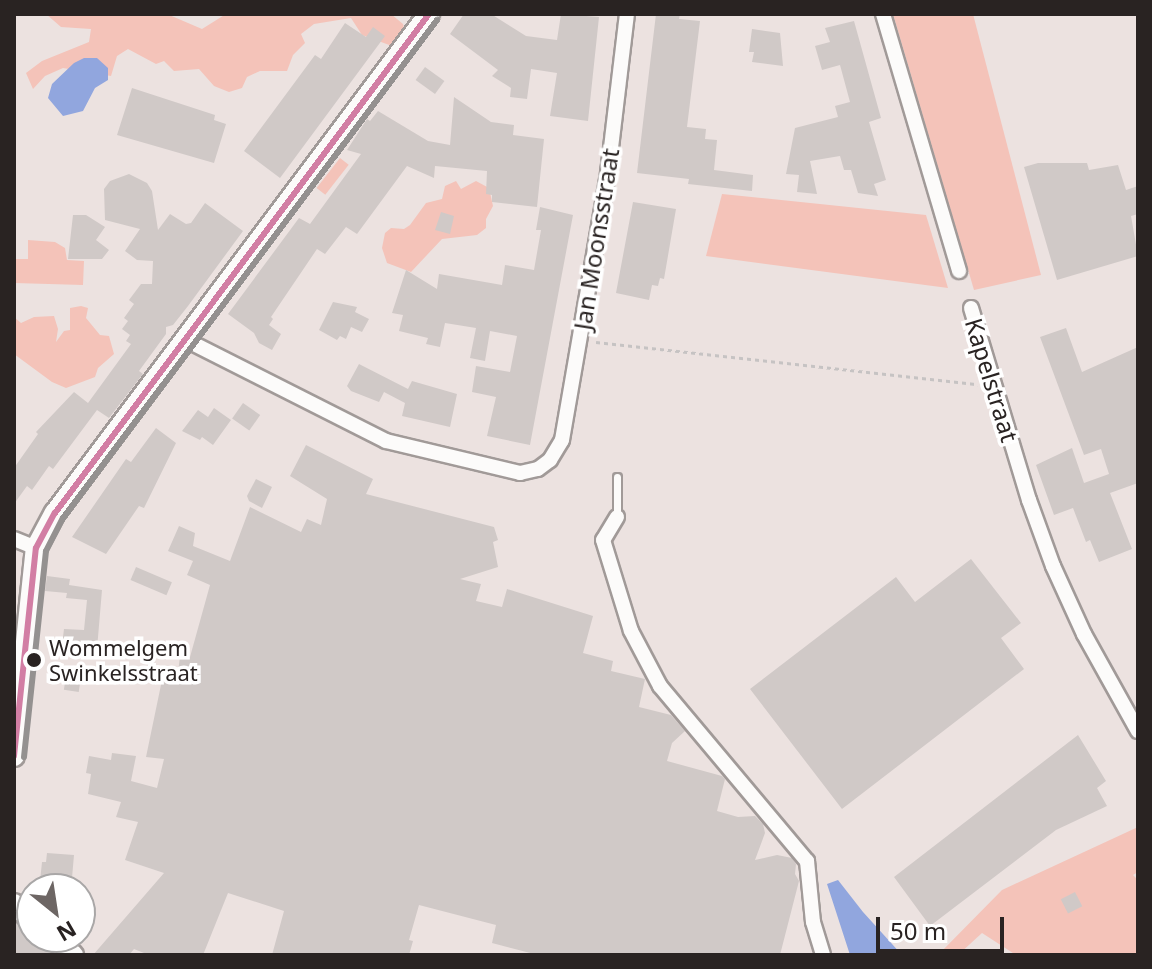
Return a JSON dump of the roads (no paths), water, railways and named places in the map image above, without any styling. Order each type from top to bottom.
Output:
[{"type":"street","points":[[14,756],[36,548],[55,513],[429,14]]},
{"type":"street","name":"Jan Moonsstraat","points":[[184,339],[386,441],[520,473],[538,469],[550,460],[562,440],[608,173],[627,14]]},
{"type":"street","points":[[883,14],[959,271]]},
{"type":"street","name":"Kapelstraat","points":[[971,308],[1053,566],[1084,634],[1138,731]]},
{"type":"street","points":[[617,517],[603,540],[631,631],[660,686],[807,861],[813,922],[823,955]]},
{"type":"street","points":[[14,539],[36,548]]},
{"type":"lane","points":[[617,477],[617,517]]},
{"type":"water","points":[[84,58],[97,58],[108,68],[108,80],[95,88],[83,111],[63,116],[48,98],[52,84],[74,63]]},
{"type":"water","points":[[838,880],[902,955],[850,955],[827,884]]},
{"type":"place","name":"Wommelgem Swinkelsstraat","points":[[34,660]]}]
